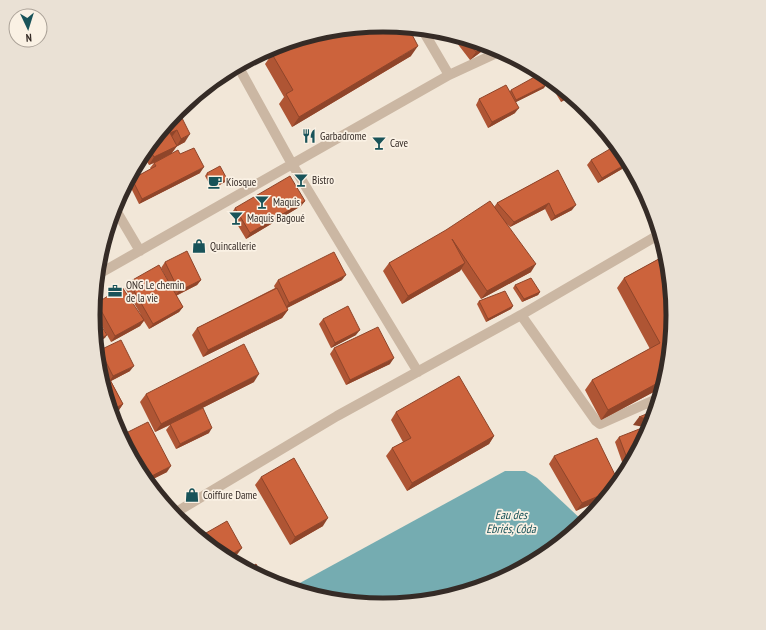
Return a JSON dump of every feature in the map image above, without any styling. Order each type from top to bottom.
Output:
[{"type":"street","points":[[425,35],[449,75]]},
{"type":"street","points":[[103,272],[449,75],[493,55]]},
{"type":"street","points":[[241,71],[292,164],[418,372]]},
{"type":"street","points":[[119,215],[140,251]]},
{"type":"street","points":[[179,511],[337,416],[521,315],[655,237]]},
{"type":"street","points":[[521,315],[596,421],[600,424],[652,401]]},
{"type":"water","name":"Eau des Ebriés, Côda","points":[[505,471],[525,471],[537,478],[580,518],[555,540],[508,569],[474,583],[438,593],[420,596],[383,598],[346,596],[328,593],[298,584]]},
{"type":"building","points":[[383,32],[411,34],[418,46],[299,117],[286,94],[293,90],[273,55],[292,47],[328,37],[346,34]]},
{"type":"building","points":[[472,46],[480,49],[476,52]]},
{"type":"building","points":[[535,77],[546,85],[516,100],[511,90]]},
{"type":"building","points":[[506,85],[519,108],[492,122],[479,99]]},
{"type":"building","points":[[181,117],[190,134],[181,139],[177,130],[170,133],[177,146],[154,157],[152,153],[158,143]]},
{"type":"building","points":[[194,148],[204,167],[142,199],[133,182],[136,177],[156,166],[154,163],[178,150],[180,154]]},
{"type":"building","points":[[611,148],[623,166],[602,178],[591,160]]},
{"type":"building","points":[[220,166],[227,179],[214,186],[207,173]]},
{"type":"building","points":[[558,170],[576,205],[555,216],[549,203],[514,222],[497,203]]},
{"type":"building","points":[[290,176],[305,201],[250,233],[235,208]]},
{"type":"building","points":[[490,201],[536,264],[487,291],[452,239],[465,263],[408,296],[389,263],[446,230]]},
{"type":"building","points":[[187,251],[201,280],[179,291],[165,262]]},
{"type":"building","points":[[334,252],[346,275],[289,303],[278,280]]},
{"type":"building","points":[[660,258],[664,278],[666,315],[664,352],[657,383],[608,410],[592,380],[660,343],[624,278]]},
{"type":"building","points":[[159,265],[183,307],[153,324],[129,282]]},
{"type":"building","points":[[531,278],[540,292],[524,299],[515,285]]},
{"type":"building","points":[[122,287],[144,320],[115,336],[100,309],[101,301]]},
{"type":"building","points":[[277,288],[288,310],[208,350],[197,328]]},
{"type":"building","points":[[505,291],[513,306],[488,319],[479,301]]},
{"type":"building","points":[[348,306],[360,330],[335,343],[323,319]]},
{"type":"building","points":[[100,324],[107,335],[101,338]]},
{"type":"building","points":[[378,327],[394,358],[350,380],[334,348]]},
{"type":"building","points":[[121,340],[134,366],[113,376],[102,355],[102,349]]},
{"type":"building","points":[[244,344],[259,374],[161,424],[146,394]]},
{"type":"building","points":[[459,376],[494,436],[412,483],[392,448],[411,438],[396,412]]},
{"type":"building","points":[[109,378],[123,404],[116,408],[115,406],[107,379]]},
{"type":"building","points":[[203,408],[212,428],[180,444],[170,424]]},
{"type":"building","points":[[648,413],[646,418],[639,417]]},
{"type":"building","points":[[148,422],[171,466],[151,476],[126,433]]},
{"type":"building","points":[[642,428],[627,458],[619,437]]},
{"type":"building","points":[[597,438],[615,476],[602,495],[582,503],[554,456]]},
{"type":"building","points":[[294,458],[328,518],[295,537],[261,477]]},
{"type":"building","points":[[227,521],[242,548],[232,554],[204,534]]},
{"type":"building","points":[[256,564],[259,569],[258,569],[253,566]]},
{"type":"place","name":"Garbadrome","points":[[309,136]]},
{"type":"place","name":"Cave","points":[[379,143]]},
{"type":"place","name":"Bistro","points":[[301,180]]},
{"type":"place","name":"Kiosque","points":[[215,182]]},
{"type":"place","name":"Maquis","points":[[262,202]]},
{"type":"place","name":"Maquis Bagoué","points":[[236,218]]},
{"type":"place","name":"Quincallerie","points":[[199,246]]},
{"type":"place","name":"ONG Le chemin de la vie","points":[[115,291]]},
{"type":"place","name":"Coiffure Dame","points":[[192,495]]}]
